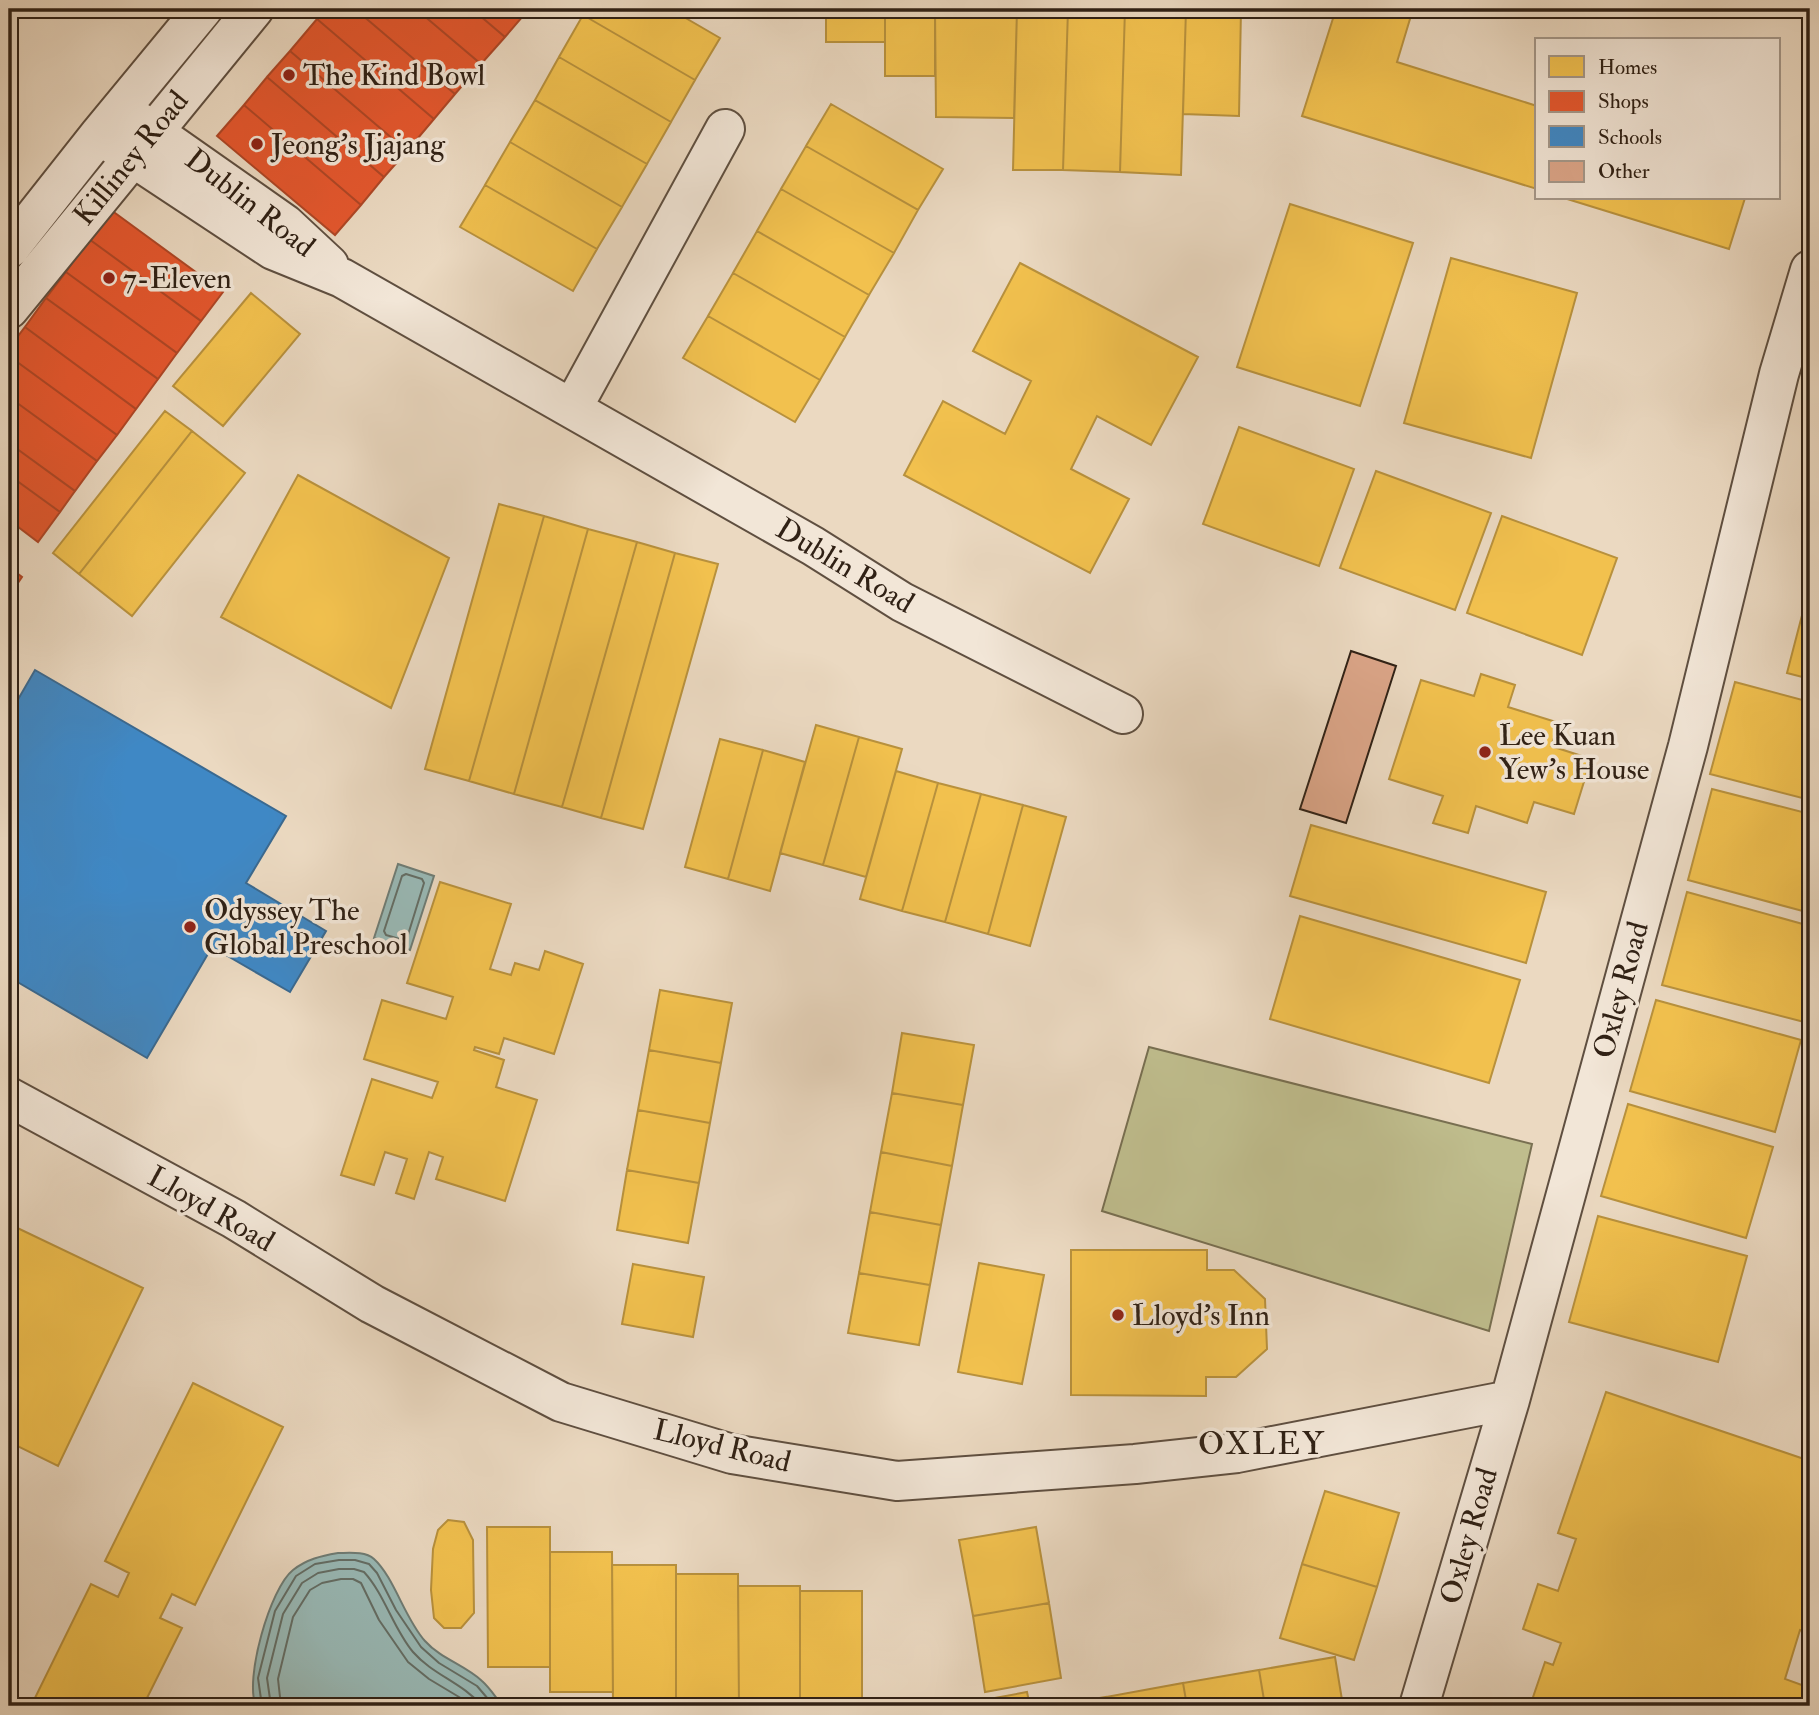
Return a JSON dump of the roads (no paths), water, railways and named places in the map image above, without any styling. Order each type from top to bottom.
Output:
[{"type":"street","name":"Killiney Road","points":[[9,249],[203,9]]},
{"type":"street","name":"Killiney Road","points":[[9,309],[254,9]]},
{"type":"street","name":"Dublin Road","points":[[109,122],[143,143],[273,250],[342,278],[573,407],[813,546],[902,602],[1123,714]]},
{"type":"street","points":[[573,407],[725,129]]},
{"type":"street","name":"Oxley Road","points":[[1419,1706],[1510,1400],[1688,746],[1779,374],[1810,270]]},
{"type":"street","name":"Lloyd Road","points":[[9,1097],[234,1219],[372,1304],[561,1402],[732,1454],[897,1481],[1135,1464],[1237,1453],[1510,1400]]},
{"type":"water","points":[[398,864],[434,876],[410,950],[374,938]]},
{"type":"water","points":[[338,1553],[362,1554],[374,1559],[388,1576],[411,1621],[425,1641],[438,1653],[475,1675],[503,1706],[256,1706],[253,1676],[256,1656],[268,1614],[284,1580],[298,1566],[314,1558]]},
{"type":"place","name":"The Kind Bowl","points":[[289,75]]},
{"type":"place","name":"Jeong’s Jjajang","points":[[257,144]]},
{"type":"place","name":"7-Eleven","points":[[109,278]]},
{"type":"place","name":"Lee Kuan Yew's House","points":[[1485,752]]},
{"type":"place","name":"Odyssey The Global Preschool","points":[[190,927]]},
{"type":"place","name":"Lloyd's Inn","points":[[1118,1315]]},
{"type":"district","name":"OXLEY","points":[[1262,1444]]}]
